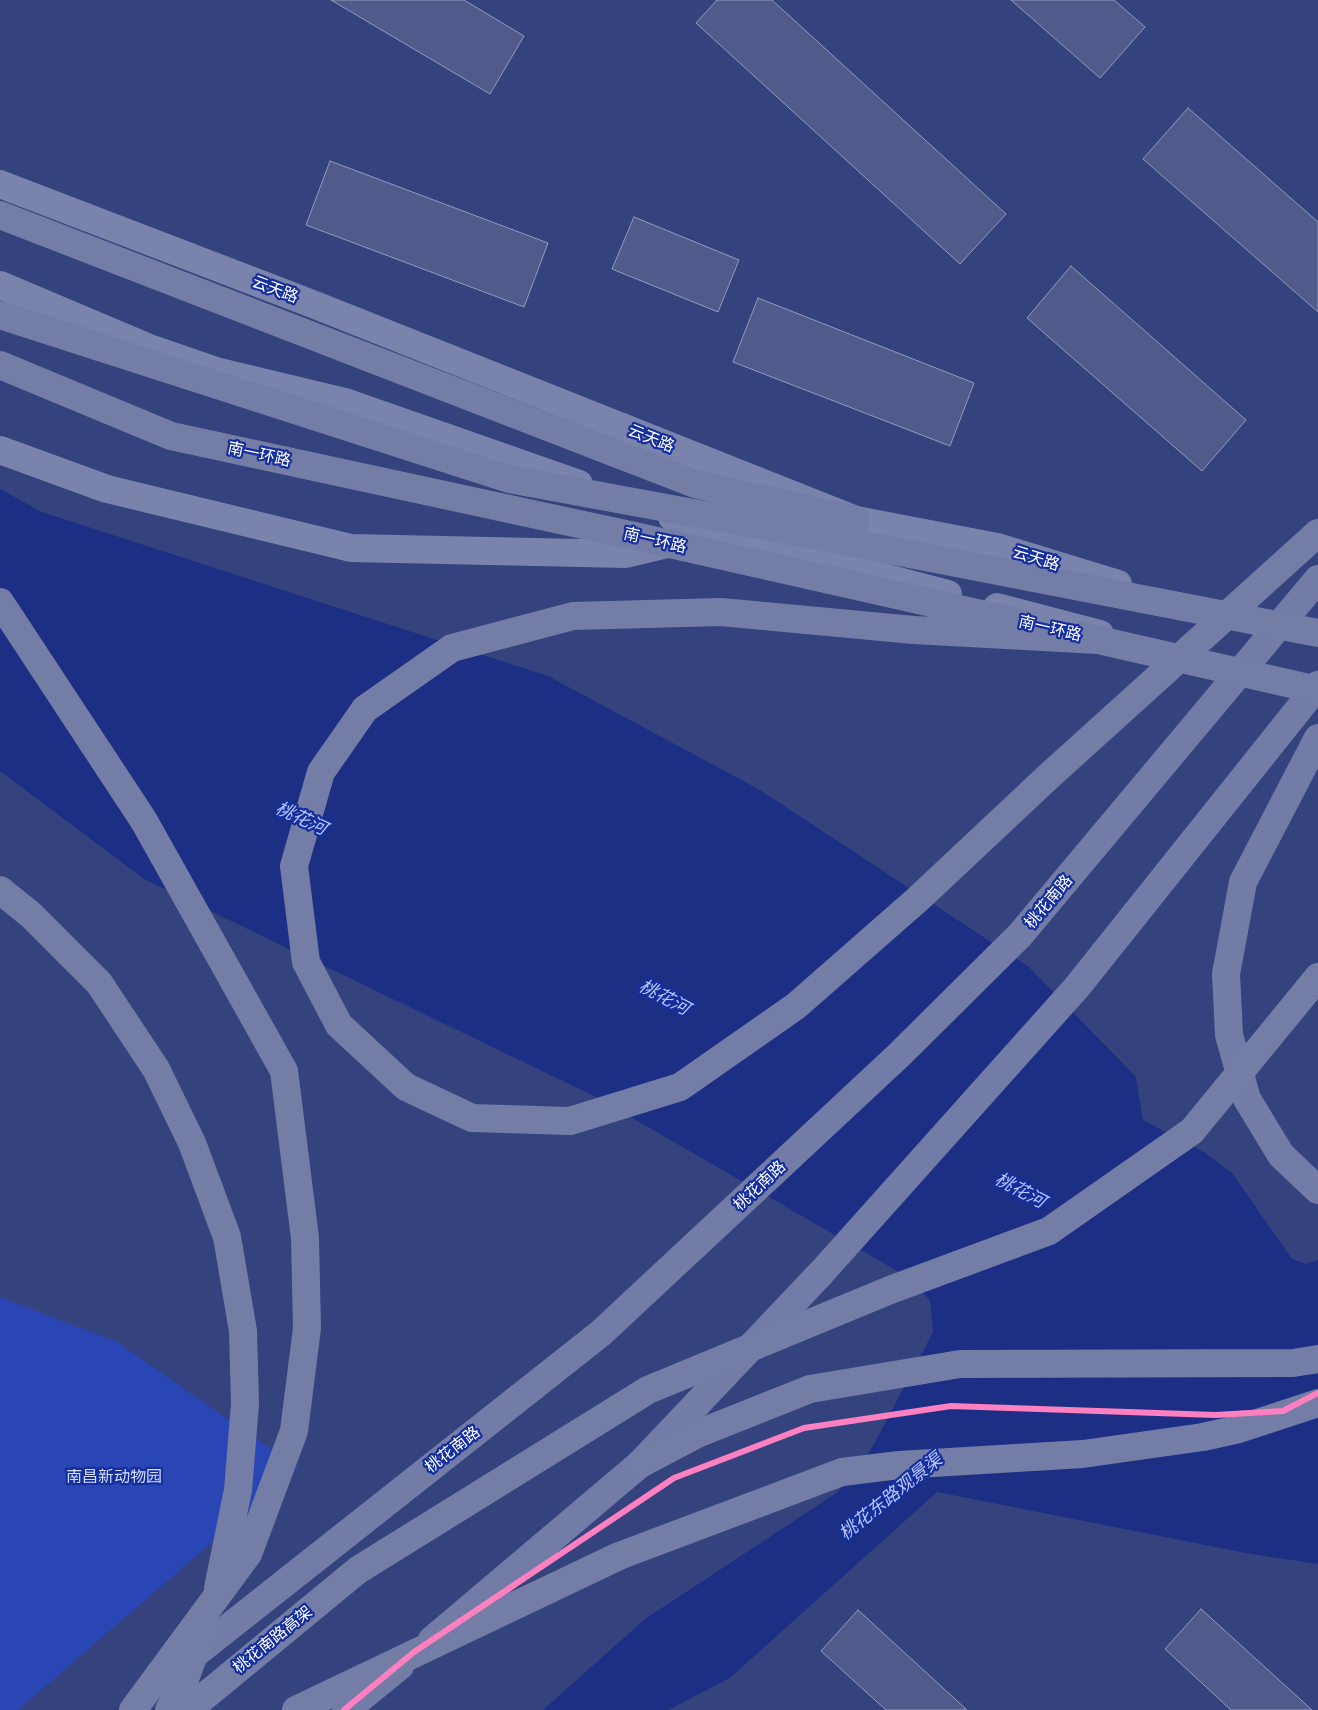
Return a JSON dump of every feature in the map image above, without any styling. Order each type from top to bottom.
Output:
[{"type":"highway","points":[[0,215],[269,321],[695,484],[856,520]]},
{"type":"highway","name":"南一环路","points":[[0,315],[509,479],[791,531],[1318,633]]},
{"type":"highway","name":"南一环路","points":[[0,365],[171,436],[649,539],[1098,640],[1314,691]]},
{"type":"highway","points":[[1098,640],[914,630],[721,612],[573,616],[452,648],[365,709],[321,772],[294,866],[306,962],[339,1025],[406,1087],[472,1118],[570,1122],[680,1087],[796,1006],[918,899],[1049,776],[1318,533]]},
{"type":"highway","points":[[0,602],[144,821],[284,1071],[304,1229],[307,1328],[294,1431],[248,1554],[133,1710]]},
{"type":"highway","points":[[0,890],[31,915],[100,983],[156,1069],[192,1143],[227,1238],[242,1331],[245,1404],[238,1490],[218,1589],[184,1682],[168,1710]]},
{"type":"highway","name":"桃花南路高架","points":[[188,1710],[358,1570],[648,1390],[890,1290],[1049,1231],[1192,1131],[1318,977]]},
{"type":"highway","points":[[640,1464],[697,1434],[810,1389],[960,1364],[1293,1363],[1318,1358]]},
{"type":"highway","points":[[299,1708],[619,1556],[842,1472],[899,1464],[1083,1454],[1204,1437],[1239,1429],[1318,1403]]},
{"type":"main road","name":"云天路","points":[[0,184],[310,303],[856,520],[997,547],[1318,646]]},
{"type":"main road","points":[[0,285],[149,348],[216,371],[345,402],[716,533],[1097,633],[1239,676],[1314,691],[1077,986],[822,1272],[640,1464],[446,1629],[346,1710]]},
{"type":"main road","points":[[0,450],[108,489],[351,548],[626,554],[716,533]]},
{"type":"main road","name":"桃花南路","points":[[123,1710],[601,1333],[899,1056],[1020,935],[1276,632],[1318,579]]},
{"type":"main road","points":[[1318,738],[1243,882],[1226,974],[1229,1035],[1246,1098],[1280,1155],[1318,1190]]},
{"type":"green space","name":"南昌新动物园","points":[[0,1297],[117,1342],[298,1468],[18,1710],[0,1710]]},
{"type":"water","points":[[0,489],[42,512],[548,676],[760,790],[1029,967],[1136,1077],[1143,1120],[1204,1152],[1232,1173],[1292,1259],[1306,1264],[1318,1260],[1318,1564],[1251,1554],[937,1492],[730,1678],[668,1710],[543,1710],[645,1619],[838,1492],[872,1448],[933,1332],[930,1300],[904,1275],[596,1097],[144,879],[0,771]]},
{"type":"building","points":[[331,0],[464,0],[524,36],[490,94]]},
{"type":"building","points":[[717,0],[772,0],[1006,214],[960,264],[696,23]]},
{"type":"building","points":[[1011,0],[1114,0],[1145,27],[1100,78]]},
{"type":"building","points":[[1188,108],[1318,222],[1318,312],[1143,159]]},
{"type":"building","points":[[330,161],[548,243],[524,307],[306,225]]},
{"type":"building","points":[[634,217],[739,260],[718,312],[612,269]]},
{"type":"building","points":[[1071,266],[1246,420],[1202,471],[1027,318]]},
{"type":"building","points":[[758,298],[974,383],[950,446],[733,362]]},
{"type":"building","points":[[1201,1609],[1312,1710],[1231,1710],[1165,1649]]},
{"type":"building","points":[[858,1610],[967,1710],[886,1710],[821,1651]]},
{"type":"cycle path","points":[[344,1710],[414,1652],[674,1478],[804,1428],[951,1406],[1216,1415],[1283,1411],[1318,1393]]},
{"type":"water label","name":"桃花河","points":[[301,819]]},
{"type":"water label","name":"桃花河","points":[[664,998]]},
{"type":"water label","name":"桃花河","points":[[1020,1191]]},
{"type":"water label","name":"桃花东路观景渠","points":[[891,1497]]}]
